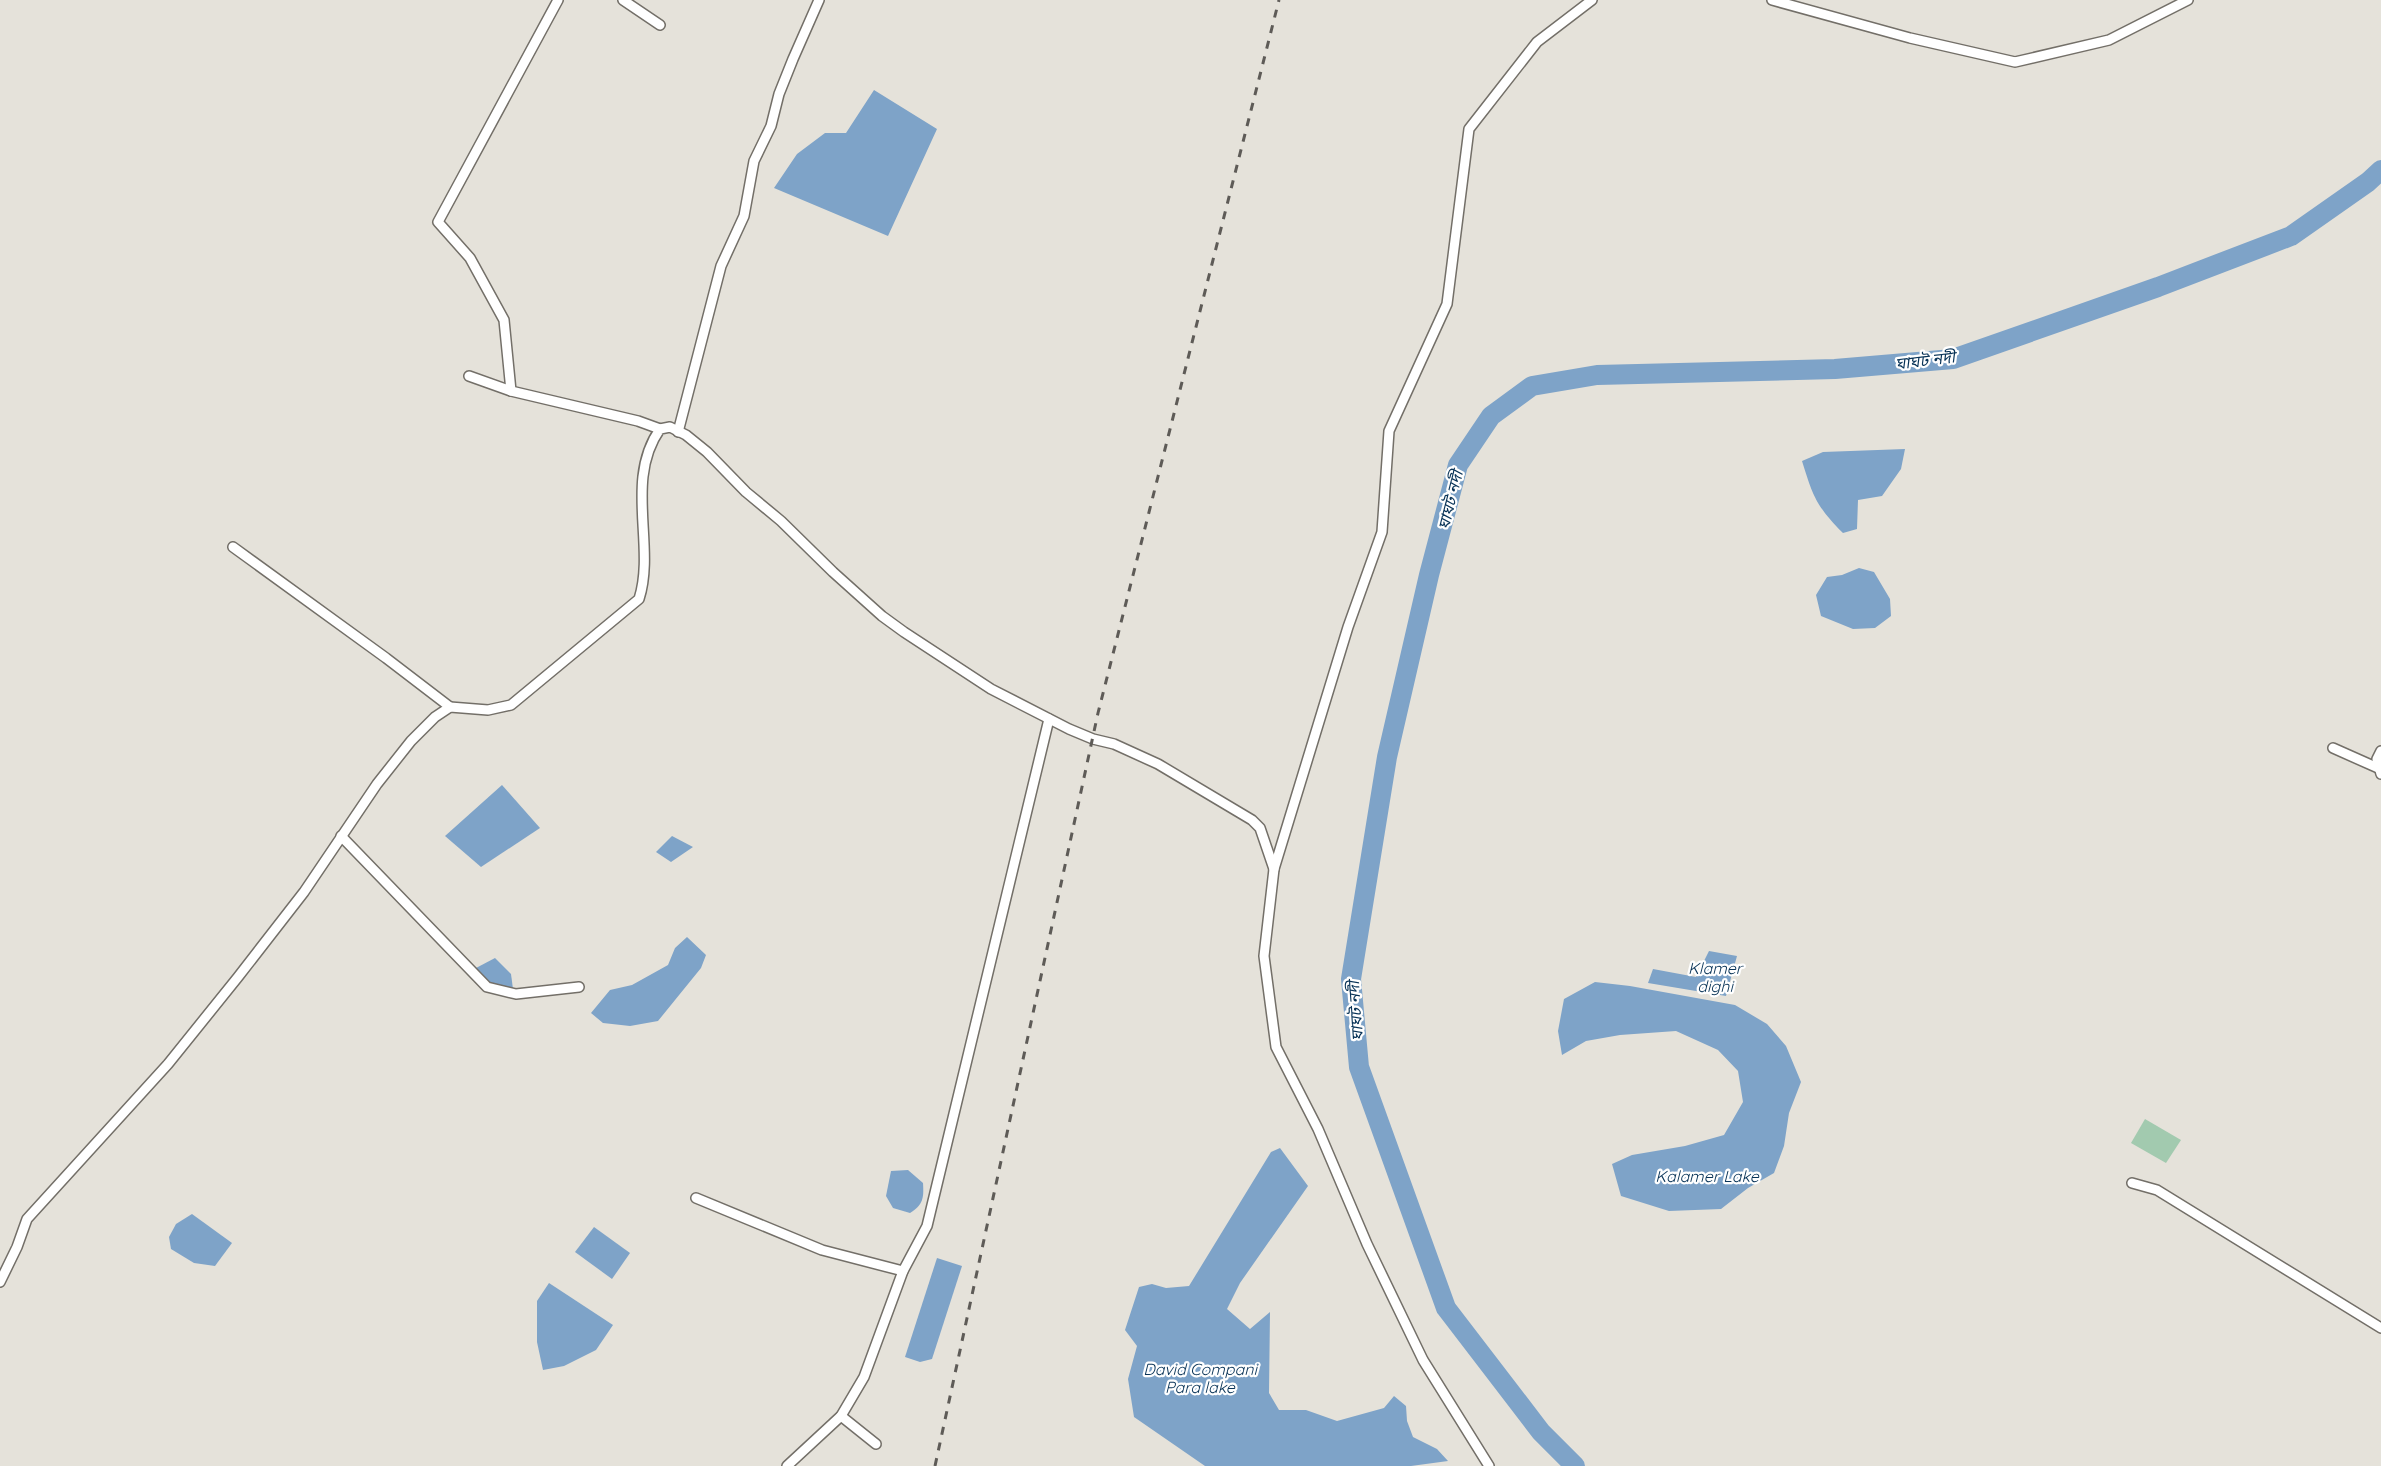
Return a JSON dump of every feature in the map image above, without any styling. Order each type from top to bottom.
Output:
[{"type":"street","points":[[511,391],[504,320],[470,258],[438,222],[558,0]]},
{"type":"street","points":[[622,0],[660,25]]},
{"type":"street","points":[[678,432],[721,266],[744,216],[754,161],[771,126],[779,94],[819,0]]},
{"type":"street","points":[[1483,1464],[1423,1360],[1367,1244],[1318,1129],[1276,1047],[1264,956],[1274,869],[1348,627],[1382,532],[1389,431],[1447,304],[1469,129],[1536,42],[1592,0]]},
{"type":"street","points":[[1772,0],[1910,38],[2015,62],[2109,40],[2188,0]]},
{"type":"street","points":[[470,376],[511,391],[638,421],[660,429],[669,427],[678,432],[707,452],[746,492],[781,521],[882,616],[991,688],[1093,739],[1140,754],[1252,820],[1260,828],[1274,869]]},
{"type":"street","points":[[233,547],[450,707],[488,710],[511,705],[639,598],[644,585],[642,507],[645,463],[647,451],[660,429]]},
{"type":"street","points":[[0,1282],[17,1247],[27,1219],[168,1064],[304,892],[377,784],[411,741],[435,717],[450,707]]},
{"type":"street","points":[[787,1466],[841,1416],[864,1377],[903,1271],[927,1226],[1049,719]]},
{"type":"street","points":[[2333,748],[2379,771]]},
{"type":"street","points":[[2379,771],[2377,759],[2381,751]]},
{"type":"street","points":[[341,836],[487,987],[516,993],[579,987]]},
{"type":"street","points":[[2132,1183],[2157,1190],[2381,1328]]},
{"type":"street","points":[[696,1198],[822,1250],[903,1271]]},
{"type":"street","points":[[841,1416],[876,1444]]},
{"type":"green space","points":[[2145,1119],[2181,1140],[2166,1163],[2131,1143]]},
{"type":"water","points":[[874,90],[937,129],[888,236],[774,188],[797,154],[825,133],[846,133]]},
{"type":"water","points":[[1905,449],[1901,469],[1882,496],[1858,500],[1857,529],[1843,533],[1817,500],[1802,461],[1823,452]]},
{"type":"water","points":[[1859,568],[1874,572],[1890,599],[1891,616],[1875,628],[1853,629],[1821,616],[1816,595],[1827,577],[1842,575]]},
{"type":"water","points":[[502,785],[540,828],[481,867],[445,836]]},
{"type":"water","points":[[672,836],[693,847],[671,862],[656,852]]},
{"type":"water","points":[[687,937],[706,955],[701,968],[658,1021],[630,1026],[603,1023],[591,1013],[610,990],[632,985],[668,965],[675,948]]},
{"type":"water","name":"Klamer dighi","points":[[1709,951],[1737,956],[1726,996],[1648,983],[1653,969],[1696,977]]},
{"type":"water","points":[[495,958],[511,974],[513,989],[504,997],[480,983],[476,968]]},
{"type":"water","name":"Kalamer Lake","points":[[1595,982],[1735,1005],[1767,1024],[1786,1046],[1801,1082],[1789,1113],[1784,1146],[1774,1173],[1748,1188],[1721,1209],[1669,1211],[1621,1196],[1612,1164],[1632,1155],[1685,1146],[1724,1135],[1743,1102],[1738,1071],[1718,1050],[1676,1031],[1620,1035],[1586,1041],[1562,1055],[1558,1031],[1564,999]]},
{"type":"water","name":"David Compani Para lake","points":[[1280,1148],[1308,1186],[1240,1283],[1227,1309],[1250,1329],[1270,1312],[1269,1393],[1279,1410],[1306,1410],[1337,1421],[1384,1408],[1394,1396],[1406,1406],[1407,1421],[1413,1437],[1437,1449],[1448,1461],[1411,1466],[1205,1466],[1134,1417],[1128,1379],[1137,1346],[1125,1330],[1139,1287],[1152,1284],[1166,1288],[1189,1286],[1271,1152]]},
{"type":"water","points":[[908,1170],[923,1183],[923,1197],[920,1204],[910,1213],[893,1208],[886,1196],[891,1171]]},
{"type":"water","points":[[192,1214],[232,1243],[215,1266],[194,1263],[171,1249],[169,1237],[176,1224]]},
{"type":"water","points":[[594,1227],[630,1253],[612,1279],[575,1252]]},
{"type":"water","points":[[937,1258],[962,1266],[932,1359],[920,1362],[905,1357]]},
{"type":"water","points":[[549,1283],[613,1325],[596,1350],[564,1366],[543,1370],[537,1342],[537,1301]]},
{"type":"waterway","name":"ঘাঘট নদী","points":[[1575,1466],[1541,1432],[1446,1308],[1359,1067],[1351,979],[1387,757],[1429,575],[1458,465],[1491,416],[1532,386],[1597,375],[1835,369],[1953,359],[2158,287],[2291,236],[2368,182],[2381,170]]},
{"type":"railway","points":[[935,1466],[1098,713],[1279,0]]}]
